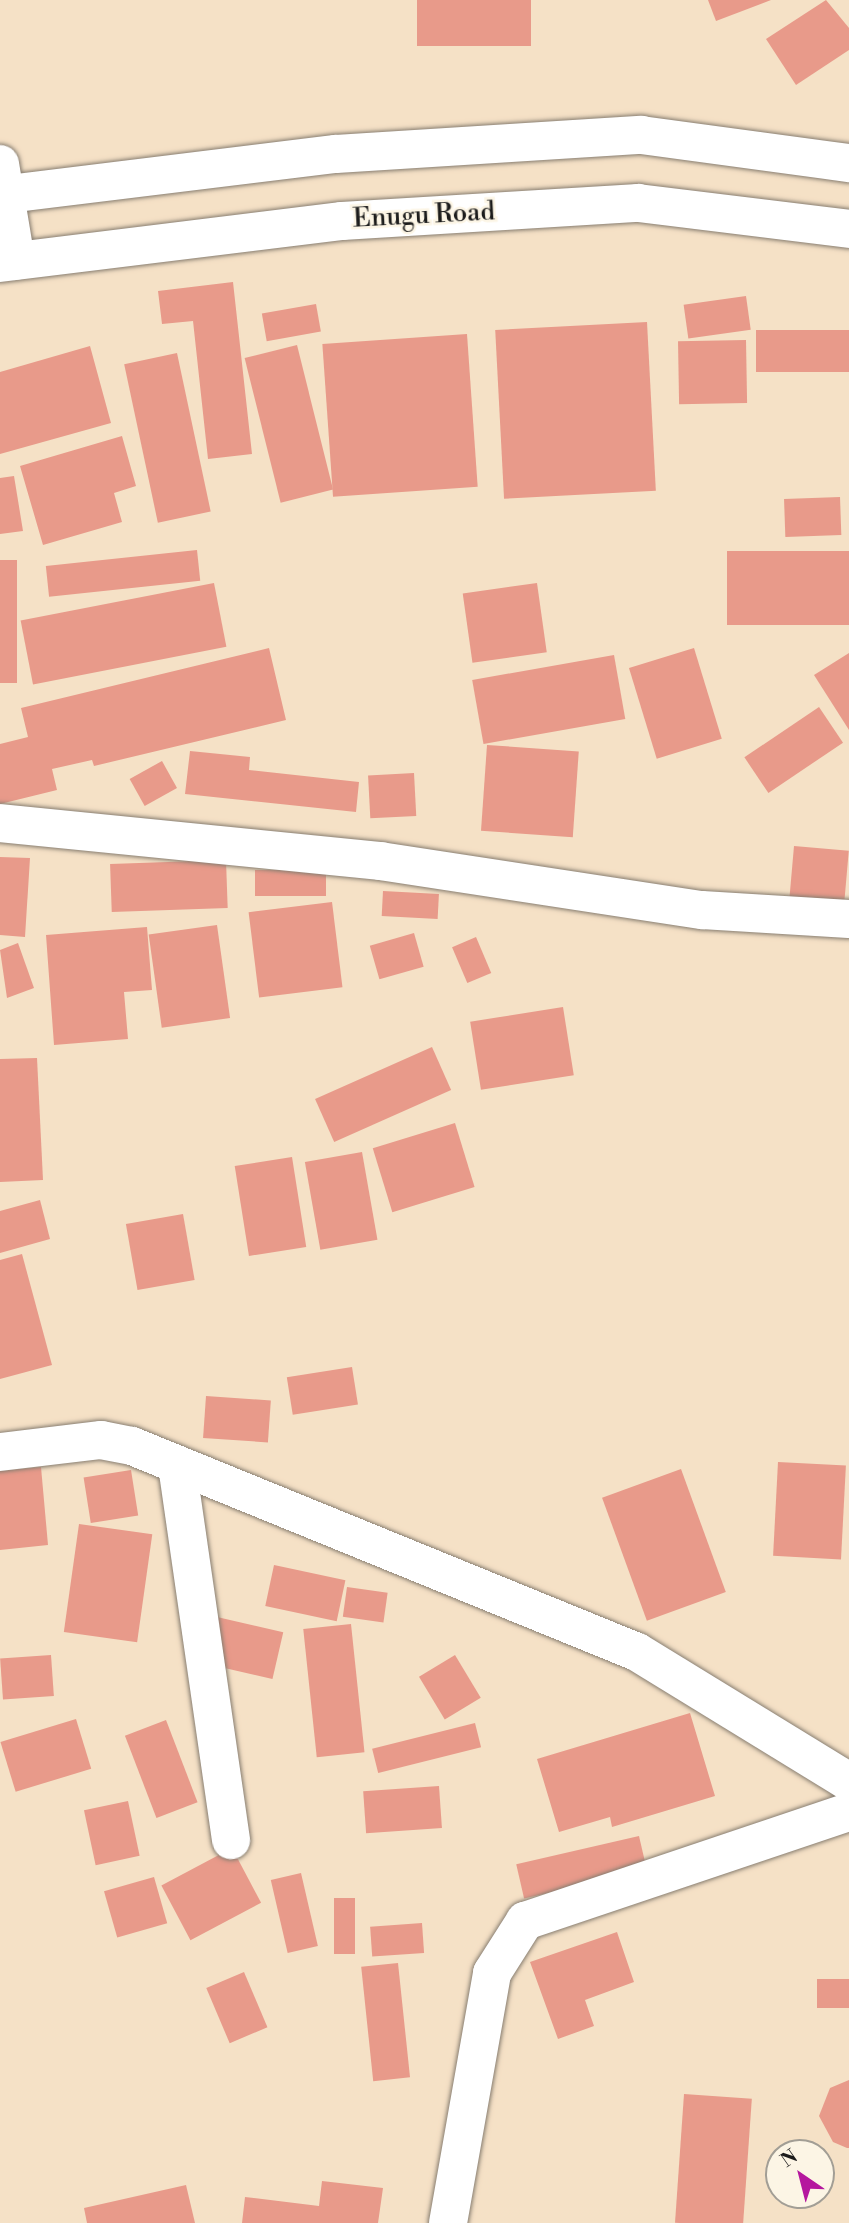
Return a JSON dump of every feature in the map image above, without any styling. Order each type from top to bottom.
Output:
[{"type":"street","points":[[8,262],[3,184],[337,154],[640,135],[849,163]]},
{"type":"street","name":"Enugu Road","points":[[8,262],[342,221],[638,203],[849,229]]},
{"type":"street","points":[[0,823],[380,861],[702,910],[849,919]]},
{"type":"street","points":[[0,1452],[101,1440],[177,1465],[636,1652],[849,1782]]},
{"type":"street","points":[[177,1465],[231,1840]]},
{"type":"street","points":[[448,2223],[492,1973],[524,1922],[849,1812]]},
{"type":"building","points":[[417,0],[531,0],[531,46],[417,46]]},
{"type":"building","points":[[708,0],[771,0],[716,21]]},
{"type":"building","points":[[826,0],[849,28],[849,50],[796,85],[766,39]]},
{"type":"building","points":[[233,282],[252,454],[208,459],[193,321],[162,324],[158,291]]},
{"type":"building","points":[[746,296],[751,330],[688,338],[684,305]]},
{"type":"building","points":[[316,304],[321,332],[267,341],[262,314]]},
{"type":"building","points":[[647,322],[656,491],[504,499],[495,330]]},
{"type":"building","points":[[756,330],[849,330],[849,372],[756,372]]},
{"type":"building","points":[[467,334],[478,487],[333,497],[322,344]]},
{"type":"building","points":[[746,340],[747,403],[679,404],[678,341]]},
{"type":"building","points":[[297,345],[333,490],[281,503],[245,358]]},
{"type":"building","points":[[90,346],[111,423],[0,454],[0,372]]},
{"type":"building","points":[[177,353],[211,511],[158,523],[124,364]]},
{"type":"building","points":[[122,436],[136,486],[114,493],[122,522],[43,545],[20,466]]},
{"type":"building","points":[[14,476],[23,531],[0,534],[0,478]]},
{"type":"building","points":[[840,497],[841,535],[785,537],[784,499]]},
{"type":"building","points":[[197,550],[200,581],[49,597],[46,566]]},
{"type":"building","points":[[727,551],[849,551],[849,625],[727,625]]},
{"type":"building","points":[[0,560],[17,560],[17,683],[0,683]]},
{"type":"building","points":[[214,583],[226,647],[33,684],[21,621]]},
{"type":"building","points":[[537,583],[547,652],[472,663],[463,593]]},
{"type":"building","points":[[269,648],[286,720],[94,766],[92,760],[52,769],[57,790],[0,804],[0,744],[28,737],[21,708]]},
{"type":"building","points":[[694,648],[722,739],[657,759],[629,668]]},
{"type":"building","points":[[849,653],[849,730],[814,675]]},
{"type":"building","points":[[614,655],[625,719],[483,744],[472,680]]},
{"type":"building","points":[[819,707],[843,743],[768,793],[744,757]]},
{"type":"building","points":[[487,745],[579,751],[573,837],[481,831]]},
{"type":"building","points":[[190,751],[250,757],[249,770],[359,782],[356,812],[185,794]]},
{"type":"building","points":[[162,761],[177,788],[145,806],[130,779]]},
{"type":"building","points":[[414,773],[416,816],[370,818],[368,775]]},
{"type":"building","points":[[794,846],[849,851],[844,902],[790,897]]},
{"type":"building","points":[[0,857],[30,858],[25,937],[0,935]]},
{"type":"building","points":[[226,860],[228,908],[112,912],[110,864]]},
{"type":"building","points":[[255,870],[326,870],[326,896],[255,896]]},
{"type":"building","points":[[383,891],[439,894],[438,919],[382,916]]},
{"type":"building","points":[[332,902],[342,987],[259,998],[249,912]]},
{"type":"building","points":[[217,925],[230,1018],[162,1028],[149,935]]},
{"type":"building","points":[[147,927],[152,990],[124,992],[128,1039],[54,1045],[46,935]]},
{"type":"building","points":[[414,933],[424,967],[379,979],[370,946]]},
{"type":"building","points":[[476,937],[491,973],[467,983],[452,947]]},
{"type":"building","points":[[18,943],[34,988],[7,998],[0,950]]},
{"type":"building","points":[[563,1007],[574,1075],[481,1090],[470,1022]]},
{"type":"building","points":[[432,1047],[451,1090],[334,1142],[315,1099]]},
{"type":"building","points":[[37,1058],[43,1180],[0,1182],[0,1059]]},
{"type":"building","points":[[455,1123],[475,1187],[392,1212],[373,1148]]},
{"type":"building","points":[[362,1152],[377,1240],[320,1250],[305,1162]]},
{"type":"building","points":[[292,1157],[306,1247],[249,1256],[235,1166]]},
{"type":"building","points":[[40,1200],[50,1239],[0,1253],[0,1211]]},
{"type":"building","points":[[183,1214],[195,1280],[138,1290],[126,1224]]},
{"type":"building","points":[[22,1254],[52,1365],[0,1379],[0,1260]]},
{"type":"building","points":[[352,1367],[358,1405],[293,1415],[287,1377]]},
{"type":"building","points":[[206,1396],[271,1401],[268,1442],[203,1438]]},
{"type":"building","points":[[778,1462],[846,1466],[841,1559],[773,1556]]},
{"type":"building","points":[[41,1467],[48,1545],[0,1550],[0,1471]]},
{"type":"building","points":[[681,1469],[726,1592],[647,1621],[602,1498]]},
{"type":"building","points":[[131,1470],[138,1515],[91,1523],[84,1478]]},
{"type":"building","points":[[79,1524],[152,1534],[137,1642],[64,1632]]},
{"type":"building","points":[[274,1565],[345,1580],[337,1621],[265,1606]]},
{"type":"building","points":[[347,1587],[388,1593],[383,1622],[343,1617]]},
{"type":"building","points":[[217,1617],[283,1632],[272,1679],[206,1664]]},
{"type":"building","points":[[351,1624],[364,1752],[317,1757],[303,1629]]},
{"type":"building","points":[[51,1655],[54,1696],[3,1699],[0,1659]]},
{"type":"building","points":[[455,1655],[481,1698],[445,1719],[419,1677]]},
{"type":"building","points":[[690,1713],[715,1796],[612,1827],[610,1817],[559,1832],[537,1759]]},
{"type":"building","points":[[76,1719],[91,1769],[16,1792],[0,1742]]},
{"type":"building","points":[[166,1720],[198,1802],[156,1818],[125,1736]]},
{"type":"building","points":[[475,1723],[481,1747],[378,1773],[372,1749]]},
{"type":"building","points":[[439,1786],[442,1828],[366,1833],[363,1791]]},
{"type":"building","points":[[128,1801],[140,1856],[96,1865],[84,1810]]},
{"type":"building","points":[[639,1836],[647,1870],[524,1898],[516,1864]]},
{"type":"building","points":[[232,1848],[261,1903],[190,1940],[161,1886]]},
{"type":"building","points":[[301,1873],[318,1946],[288,1953],[271,1880]]},
{"type":"building","points":[[154,1877],[167,1923],[117,1937],[104,1891]]},
{"type":"building","points":[[334,1898],[355,1898],[355,1954],[334,1954]]},
{"type":"building","points":[[422,1923],[424,1953],[372,1957],[370,1927]]},
{"type":"building","points":[[617,1932],[634,1982],[585,2000],[594,2026],[558,2039],[530,1962]]},
{"type":"building","points":[[398,1963],[410,2077],[373,2081],[361,1967]]},
{"type":"building","points":[[244,1972],[267,2027],[230,2043],[206,1988]]},
{"type":"building","points":[[817,1979],[849,1979],[849,2008],[817,2008]]},
{"type":"building","points":[[849,2080],[849,2148],[835,2143],[819,2116],[830,2088]]},
{"type":"building","points":[[684,2094],[752,2099],[743,2223],[675,2223]]},
{"type":"building","points":[[322,2181],[383,2188],[378,2223],[242,2223],[245,2197],[319,2206]]},
{"type":"building","points":[[186,2185],[195,2223],[87,2223],[84,2208]]}]
